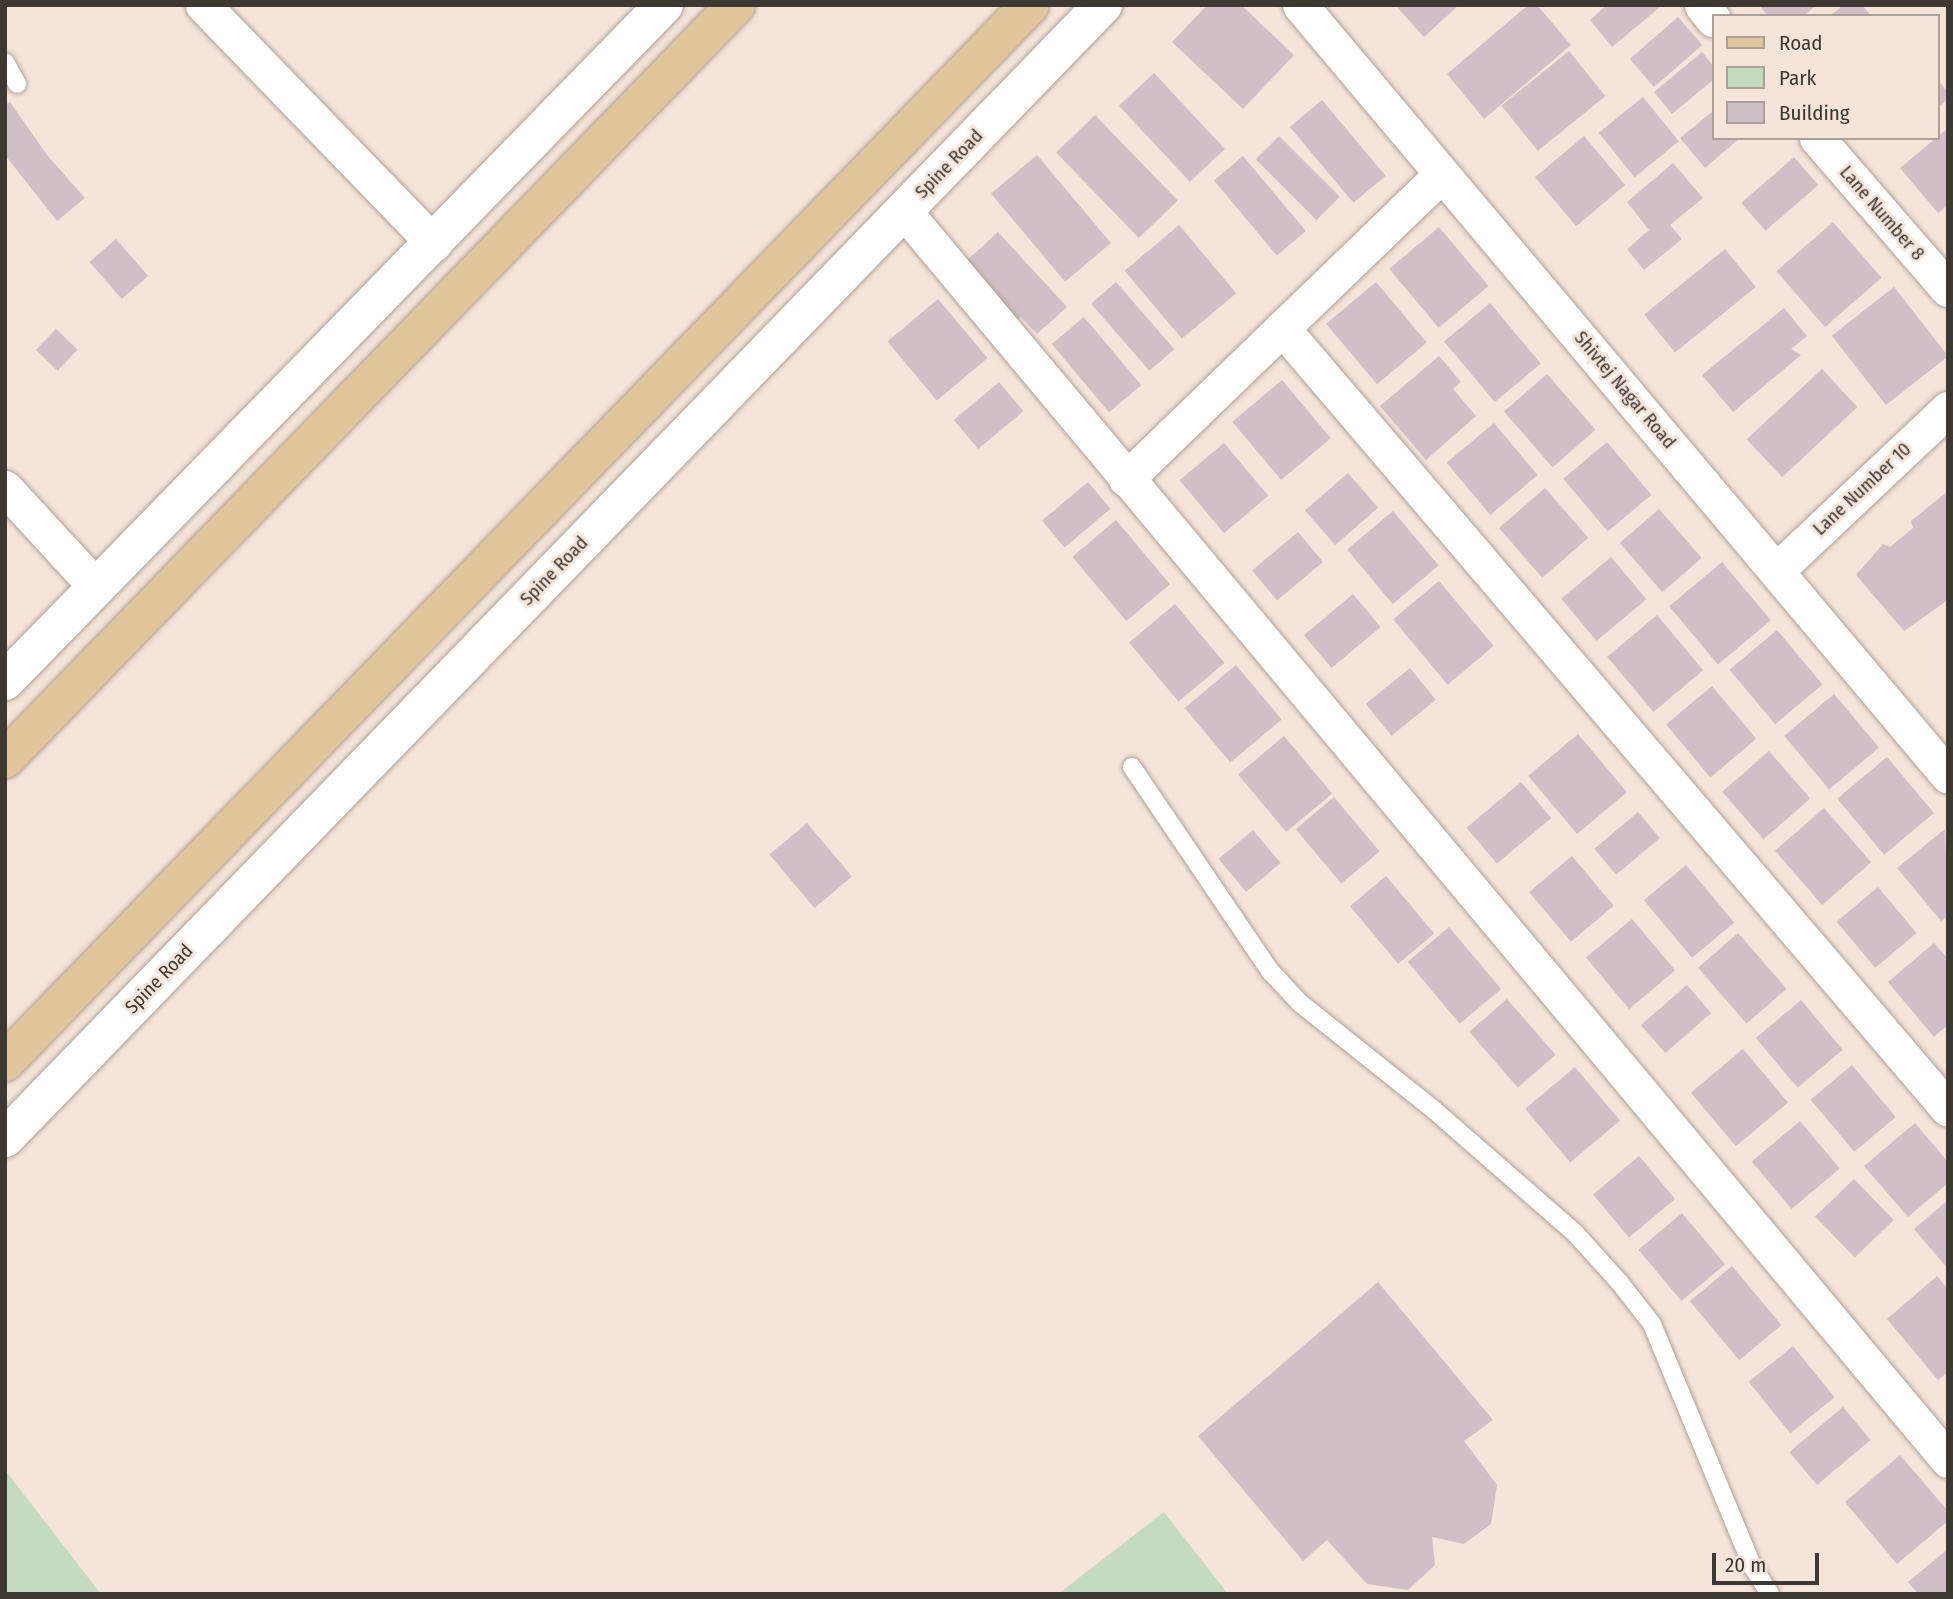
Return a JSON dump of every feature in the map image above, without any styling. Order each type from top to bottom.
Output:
[{"type":"main road","points":[[5,759],[736,5]]},
{"type":"main road","points":[[5,1062],[1030,5]]},
{"type":"street","points":[[203,5],[434,243]]},
{"type":"street","points":[[5,681],[664,5]]},
{"type":"street","name":"Spine Road","points":[[5,1138],[1103,5]]},
{"type":"street","name":"Shivtej Nagar Road","points":[[1300,5],[1948,776]]},
{"type":"street","name":"Lane Number 8","points":[[1819,140],[1948,289]]},
{"type":"street","points":[[1126,478],[1442,174]]},
{"type":"street","points":[[904,211],[1948,1460]]},
{"type":"street","points":[[1282,328],[1942,1090]]},
{"type":"street","name":"Lane Number 10","points":[[1777,570],[1948,408]]},
{"type":"street","points":[[5,488],[96,587]]},
{"type":"lane","points":[[5,62],[17,84]]},
{"type":"lane","points":[[1132,767],[1271,972],[1300,1003],[1434,1110],[1575,1233],[1652,1324],[1752,1566],[1770,1594]]},
{"type":"green space","points":[[5,1470],[101,1594],[5,1594]]},
{"type":"green space","points":[[1164,1512],[1228,1594],[1058,1594]]},
{"type":"building","points":[[1207,5],[1241,5],[1294,55],[1243,109],[1172,42]]},
{"type":"building","points":[[1395,5],[1459,5],[1424,37]]},
{"type":"building","points":[[1528,5],[1537,5],[1571,45],[1484,119],[1447,74]]},
{"type":"building","points":[[1607,5],[1660,7],[1612,47],[1590,20]]},
{"type":"building","points":[[1759,5],[1816,5],[1806,14],[1766,14]]},
{"type":"building","points":[[1843,5],[1862,5],[1869,14],[1832,14]]},
{"type":"building","points":[[1678,17],[1702,45],[1654,87],[1630,59]]},
{"type":"building","points":[[1569,51],[1606,96],[1538,151],[1501,106]]},
{"type":"building","points":[[1702,52],[1712,65],[1712,81],[1672,114],[1654,92]]},
{"type":"building","points":[[1154,73],[1225,149],[1190,182],[1119,106]]},
{"type":"building","points":[[1939,81],[1948,92],[1948,99],[1939,106]]},
{"type":"building","points":[[1643,97],[1679,141],[1635,177],[1599,133]]},
{"type":"building","points":[[1322,100],[1386,176],[1353,203],[1290,127]]},
{"type":"building","points":[[10,102],[47,155],[85,198],[57,221],[5,155],[5,105]]},
{"type":"building","points":[[1712,112],[1712,140],[1738,140],[1705,168],[1680,138]]},
{"type":"building","points":[[1095,115],[1178,201],[1139,238],[1056,153]]},
{"type":"building","points":[[1948,128],[1948,205],[1938,213],[1900,168],[1934,140],[1939,140],[1939,136]]},
{"type":"building","points":[[1279,136],[1340,197],[1316,220],[1256,159]]},
{"type":"building","points":[[1584,136],[1625,185],[1576,226],[1535,177]]},
{"type":"building","points":[[1037,155],[1111,243],[1065,282],[991,194]]},
{"type":"building","points":[[1243,156],[1306,231],[1277,255],[1214,180]]},
{"type":"building","points":[[1794,157],[1818,185],[1765,231],[1741,203]]},
{"type":"building","points":[[1673,163],[1703,198],[1670,225],[1682,239],[1644,270],[1627,249],[1649,230],[1627,202]]},
{"type":"building","points":[[1833,222],[1882,278],[1825,327],[1776,271]]},
{"type":"building","points":[[1179,225],[1236,293],[1182,339],[1125,271]]},
{"type":"building","points":[[1439,227],[1488,286],[1439,328],[1389,269]]},
{"type":"building","points":[[998,232],[1067,307],[1037,334],[1021,317],[1010,327],[963,264]]},
{"type":"building","points":[[116,239],[148,276],[122,299],[90,262]]},
{"type":"building","points":[[1725,249],[1756,287],[1675,353],[1644,314]]},
{"type":"building","points":[[1116,282],[1174,349],[1149,371],[1091,304]]},
{"type":"building","points":[[1376,282],[1427,343],[1377,384],[1326,324]]},
{"type":"building","points":[[1894,287],[1948,356],[1886,405],[1832,336]]},
{"type":"building","points":[[938,299],[987,358],[937,400],[887,341]]},
{"type":"building","points":[[1490,303],[1541,364],[1495,402],[1444,342]]},
{"type":"building","points":[[1784,308],[1807,336],[1791,349],[1801,355],[1733,412],[1702,375]]},
{"type":"building","points":[[1084,317],[1141,385],[1109,412],[1052,344]]},
{"type":"building","points":[[56,329],[78,350],[57,371],[36,350]]},
{"type":"building","points":[[1439,356],[1461,382],[1453,389],[1476,416],[1426,460],[1380,406]]},
{"type":"building","points":[[1822,369],[1857,407],[1782,477],[1747,439]]},
{"type":"building","points":[[1547,374],[1596,430],[1553,467],[1504,411]]},
{"type":"building","points":[[1282,380],[1331,438],[1281,480],[1232,422]]},
{"type":"building","points":[[999,382],[1023,411],[978,449],[954,420]]},
{"type":"building","points":[[1494,423],[1538,475],[1490,515],[1447,463]]},
{"type":"building","points":[[1607,442],[1651,495],[1608,531],[1563,479]]},
{"type":"building","points":[[1224,443],[1268,496],[1224,533],[1180,480]]},
{"type":"building","points":[[1348,473],[1378,508],[1335,545],[1305,510]]},
{"type":"building","points":[[1088,482],[1110,509],[1065,547],[1042,521]]},
{"type":"building","points":[[1545,488],[1588,538],[1542,578],[1499,528]]},
{"type":"building","points":[[1948,491],[1948,600],[1904,631],[1856,575],[1883,544],[1890,547],[1913,528],[1911,521]]},
{"type":"building","points":[[1659,509],[1702,558],[1662,592],[1620,543]]},
{"type":"building","points":[[1393,511],[1439,565],[1393,604],[1347,550]]},
{"type":"building","points":[[1116,520],[1170,584],[1126,621],[1072,557]]},
{"type":"building","points":[[1298,532],[1323,562],[1277,600],[1252,571]]},
{"type":"building","points":[[1611,557],[1646,599],[1597,641],[1561,599]]},
{"type":"building","points":[[1722,562],[1771,620],[1718,665],[1669,606]]},
{"type":"building","points":[[1439,581],[1494,646],[1448,685],[1393,620]]},
{"type":"building","points":[[1353,594],[1381,627],[1332,668],[1304,635]]},
{"type":"building","points":[[1175,604],[1224,663],[1179,702],[1129,643]]},
{"type":"building","points":[[1657,615],[1703,670],[1653,712],[1607,657]]},
{"type":"building","points":[[1777,630],[1823,684],[1775,724],[1730,670]]},
{"type":"building","points":[[1236,665],[1282,719],[1230,762],[1185,708]]},
{"type":"building","points":[[1410,668],[1436,700],[1392,736],[1366,704]]},
{"type":"building","points":[[1712,686],[1756,739],[1710,777],[1666,725]]},
{"type":"building","points":[[1834,694],[1879,748],[1829,789],[1784,736]]},
{"type":"building","points":[[1578,734],[1627,792],[1577,834],[1528,776]]},
{"type":"building","points":[[1284,736],[1332,793],[1286,832],[1238,775]]},
{"type":"building","points":[[1769,751],[1810,799],[1764,839],[1722,792]]},
{"type":"building","points":[[1887,757],[1934,813],[1884,855],[1837,799]]},
{"type":"building","points":[[1521,782],[1551,818],[1497,864],[1467,828]]},
{"type":"building","points":[[1334,797],[1380,851],[1341,884],[1296,829]]},
{"type":"building","points":[[1824,808],[1871,862],[1822,905],[1775,851]]},
{"type":"building","points":[[1638,812],[1660,838],[1616,875],[1594,849]]},
{"type":"building","points":[[807,823],[852,877],[814,908],[769,854]]},
{"type":"building","points":[[1945,829],[1948,916],[1941,921],[1897,868]]},
{"type":"building","points":[[1253,830],[1281,863],[1246,892],[1219,859]]},
{"type":"building","points":[[1572,856],[1614,906],[1571,942],[1529,892]]},
{"type":"building","points":[[1686,865],[1734,922],[1692,958],[1644,900]]},
{"type":"building","points":[[1386,876],[1434,933],[1398,964],[1350,906]]},
{"type":"building","points":[[1878,887],[1917,933],[1875,968],[1837,922]]},
{"type":"building","points":[[1632,919],[1675,970],[1629,1009],[1586,958]]},
{"type":"building","points":[[1449,927],[1501,989],[1460,1024],[1408,962]]},
{"type":"building","points":[[1738,933],[1787,989],[1747,1024],[1698,968]]},
{"type":"building","points":[[1934,943],[1948,959],[1948,1025],[1934,1037],[1888,982]]},
{"type":"building","points":[[1687,985],[1711,1013],[1665,1053],[1641,1025]]},
{"type":"building","points":[[1507,999],[1556,1055],[1518,1088],[1469,1032]]},
{"type":"building","points":[[1801,1000],[1843,1050],[1798,1088],[1756,1038]]},
{"type":"building","points":[[1743,1049],[1788,1103],[1736,1146],[1691,1093]]},
{"type":"building","points":[[1852,1065],[1896,1117],[1854,1152],[1811,1100]]},
{"type":"building","points":[[1575,1067],[1620,1121],[1570,1162],[1525,1109]]},
{"type":"building","points":[[1800,1121],[1840,1168],[1792,1209],[1752,1161]]},
{"type":"building","points":[[1915,1123],[1948,1162],[1948,1183],[1908,1217],[1864,1166]]},
{"type":"building","points":[[1639,1156],[1675,1199],[1629,1237],[1593,1195]]},
{"type":"building","points":[[1854,1179],[1894,1220],[1855,1258],[1815,1217]]},
{"type":"building","points":[[1948,1200],[1948,1269],[1914,1229]]},
{"type":"building","points":[[1682,1213],[1725,1264],[1681,1301],[1638,1250]]},
{"type":"building","points":[[1732,1266],[1781,1325],[1739,1360],[1690,1301]]},
{"type":"building","points":[[1937,1276],[1948,1289],[1948,1372],[1938,1380],[1887,1319]]},
{"type":"building","points":[[1378,1282],[1493,1420],[1464,1441],[1497,1485],[1491,1524],[1464,1544],[1432,1537],[1435,1565],[1408,1590],[1367,1584],[1327,1540],[1303,1561],[1198,1436]]},
{"type":"building","points":[[1793,1346],[1835,1397],[1790,1433],[1749,1382]]},
{"type":"building","points":[[1843,1407],[1871,1440],[1817,1485],[1789,1452]]},
{"type":"building","points":[[1900,1455],[1948,1511],[1948,1521],[1897,1564],[1845,1502]]},
{"type":"building","points":[[1948,1549],[1948,1594],[1918,1594],[1908,1582]]}]
